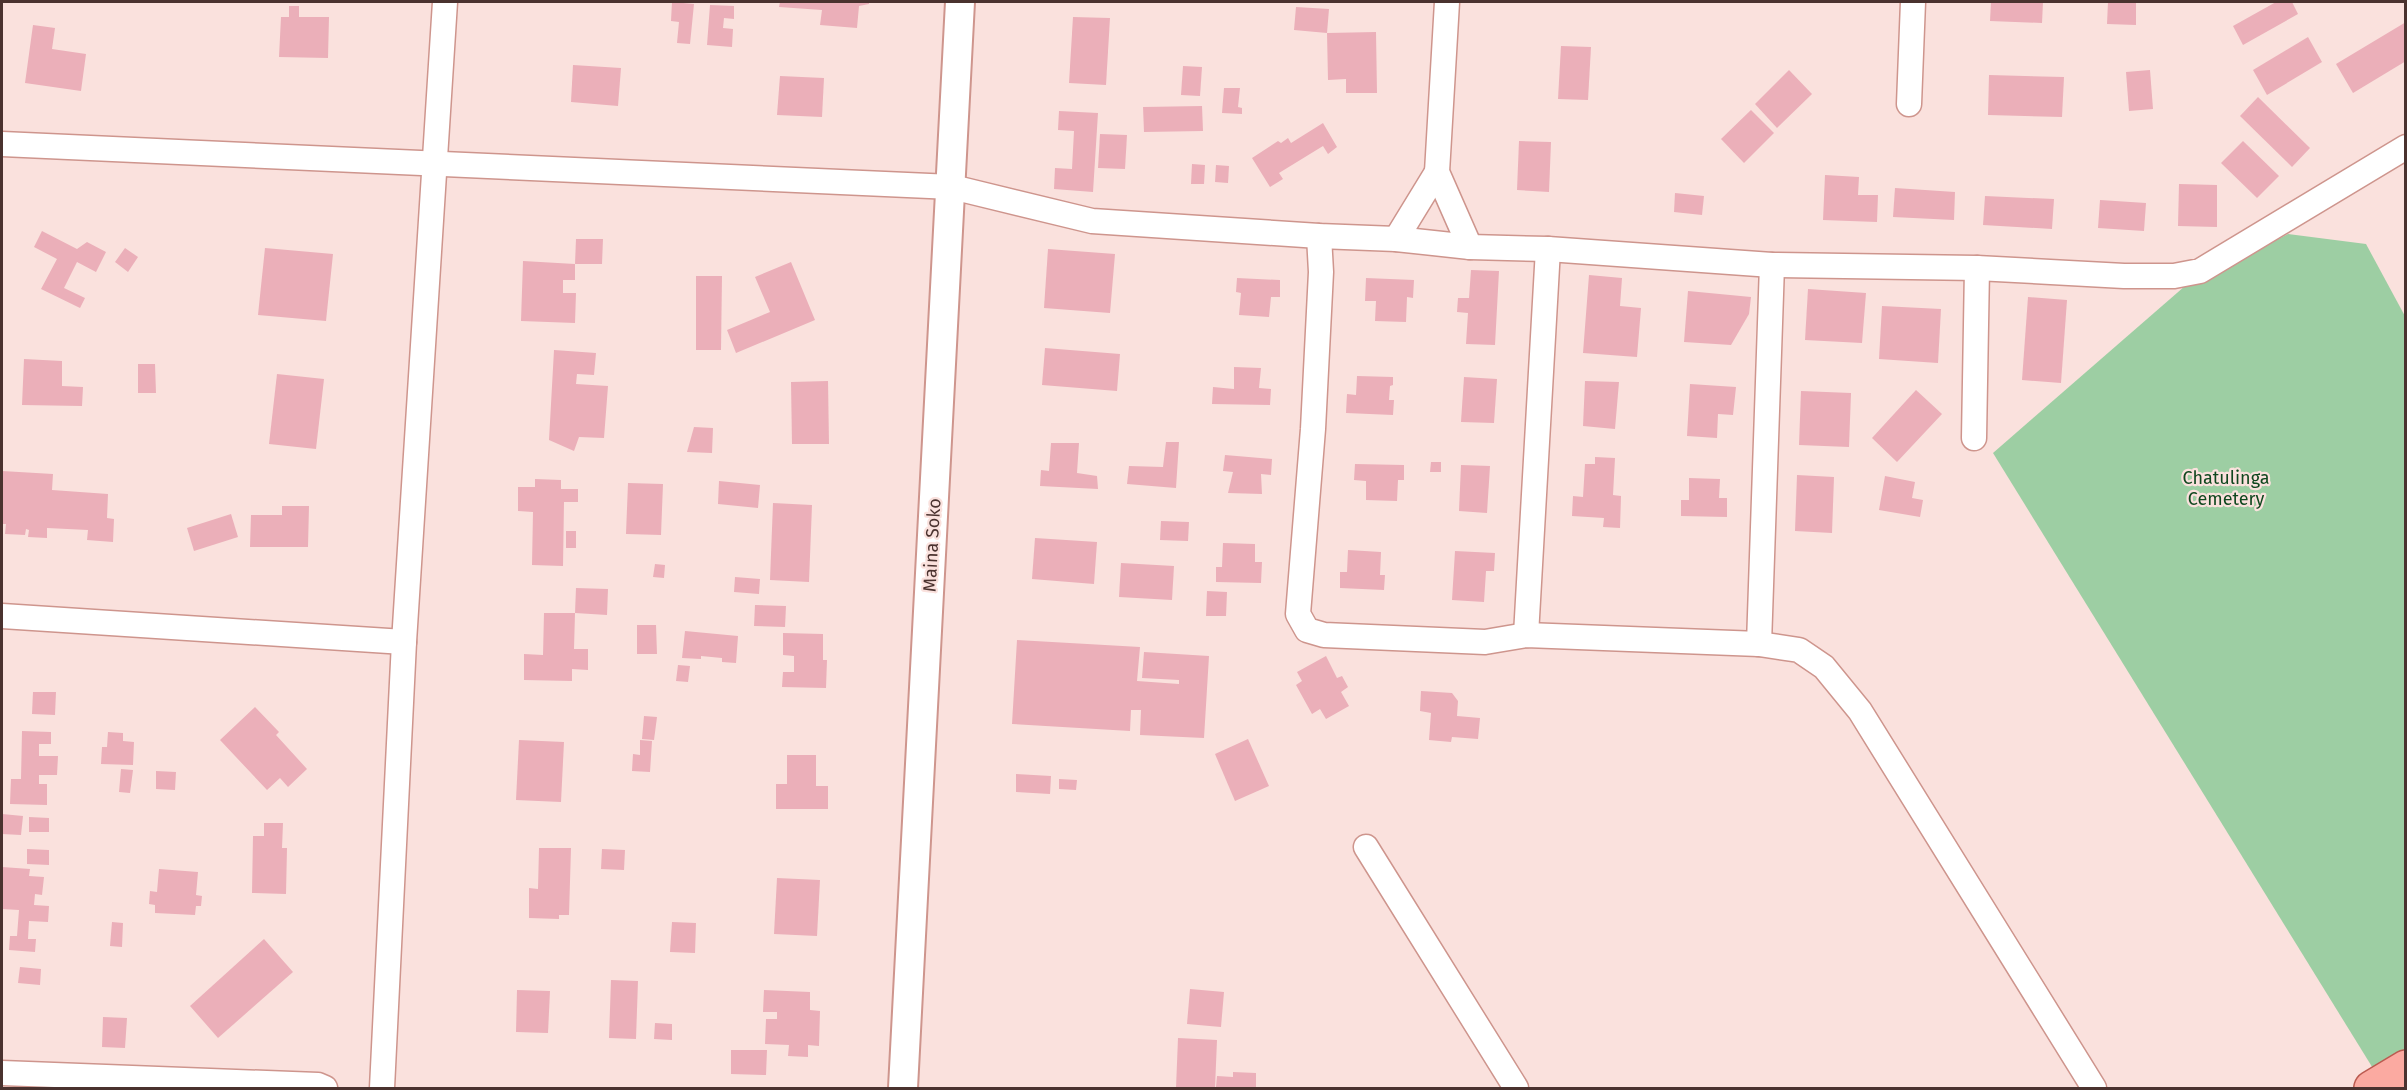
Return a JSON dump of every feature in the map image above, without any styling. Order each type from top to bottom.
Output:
[{"type":"main road","points":[[2371,1089],[2406,1067]]},
{"type":"street","points":[[382,1089],[404,642],[445,2]]},
{"type":"street","name":"Maina Soko","points":[[903,1089],[960,2]]},
{"type":"street","points":[[1447,2],[1437,172],[1470,247]]},
{"type":"street","points":[[1910,104],[1913,2]]},
{"type":"street","points":[[2,144],[951,187],[1092,221],[1319,236],[1396,238],[1470,247],[1548,249],[1772,265],[1977,268],[2134,276],[2174,276],[2200,271],[2406,147]]},
{"type":"street","points":[[1396,238],[1437,172]]},
{"type":"street","points":[[1319,236],[1321,272],[1313,429],[1298,614],[1307,630],[1324,635],[1485,642],[1526,635],[1759,644],[1799,650],[1824,667],[1860,711],[2094,1089]]},
{"type":"street","points":[[1526,635],[1548,249]]},
{"type":"street","points":[[1759,644],[1772,265]]},
{"type":"street","points":[[1974,438],[1977,268]]},
{"type":"street","points":[[2,616],[404,642]]},
{"type":"street","points":[[1366,847],[1516,1089]]},
{"type":"street","points":[[2,1072],[318,1085],[326,1089]]},
{"type":"green space","name":"Chatulinga Cemetery","points":[[2288,234],[2366,244],[2406,318],[2405,1051],[2374,1070],[1993,453],[2185,286]]},
{"type":"building","points":[[672,2],[694,4],[690,44],[677,43],[679,22],[671,21]]},
{"type":"building","points":[[780,2],[869,2],[869,4],[859,6],[857,28],[820,25],[822,10],[779,7]]},
{"type":"building","points":[[1991,2],[2043,2],[2042,23],[1990,21]]},
{"type":"building","points":[[2108,2],[2136,2],[2136,25],[2107,24]]},
{"type":"building","points":[[2276,2],[2292,2],[2298,14],[2243,45],[2233,26]]},
{"type":"building","points":[[710,5],[734,6],[734,19],[724,18],[723,28],[733,29],[732,47],[707,45]]},
{"type":"building","points":[[289,6],[299,6],[299,17],[329,17],[328,58],[279,57],[281,17],[289,17]]},
{"type":"building","points":[[1296,7],[1329,9],[1327,33],[1294,30]]},
{"type":"building","points":[[1073,17],[1110,18],[1106,85],[1069,83]]},
{"type":"building","points":[[2406,22],[2406,61],[2353,93],[2336,64]]},
{"type":"building","points":[[33,25],[55,28],[52,49],[86,54],[81,91],[25,83]]},
{"type":"building","points":[[1376,32],[1377,93],[1346,93],[1346,79],[1328,80],[1327,33]]},
{"type":"building","points":[[2308,37],[2322,62],[2267,95],[2253,70]]},
{"type":"building","points":[[1561,46],[1591,47],[1588,100],[1558,99]]},
{"type":"building","points":[[573,65],[621,68],[618,106],[571,102]]},
{"type":"building","points":[[1183,66],[1202,67],[1200,96],[1181,95]]},
{"type":"building","points":[[1789,70],[1812,94],[1777,128],[1755,104]]},
{"type":"building","points":[[2150,70],[2153,109],[2129,111],[2126,72]]},
{"type":"building","points":[[1989,75],[2064,77],[2062,117],[1988,115]]},
{"type":"building","points":[[780,76],[824,78],[822,117],[777,115]]},
{"type":"building","points":[[1224,88],[1240,88],[1238,107],[1242,108],[1242,114],[1222,113]]},
{"type":"building","points":[[2258,97],[2310,148],[2292,167],[2240,116]]},
{"type":"building","points":[[1202,106],[1203,131],[1144,132],[1143,107]]},
{"type":"building","points":[[1751,110],[1774,133],[1744,163],[1721,139]]},
{"type":"building","points":[[1059,111],[1098,113],[1093,192],[1054,189],[1055,168],[1072,169],[1074,131],[1058,130]]},
{"type":"building","points":[[1323,123],[1337,147],[1328,154],[1323,146],[1279,173],[1283,179],[1270,187],[1252,158],[1278,141],[1281,143],[1288,138],[1291,143]]},
{"type":"building","points":[[1100,134],[1127,135],[1125,169],[1098,168]]},
{"type":"building","points":[[1519,141],[1551,142],[1549,192],[1517,190]]},
{"type":"building","points":[[2243,141],[2279,176],[2257,198],[2221,163]]},
{"type":"building","points":[[1192,164],[1205,165],[1204,184],[1191,184]]},
{"type":"building","points":[[1216,165],[1229,166],[1228,183],[1215,182]]},
{"type":"building","points":[[1825,175],[1859,177],[1858,195],[1878,195],[1877,222],[1823,220]]},
{"type":"building","points":[[2179,184],[2217,185],[2217,227],[2178,226]]},
{"type":"building","points":[[1895,188],[1955,192],[1954,220],[1893,217]]},
{"type":"building","points":[[1675,193],[1704,196],[1702,215],[1674,212]]},
{"type":"building","points":[[1985,196],[2054,199],[2052,229],[1983,225]]},
{"type":"building","points":[[2100,200],[2146,203],[2144,231],[2098,228]]},
{"type":"building","points":[[42,231],[77,249],[87,242],[106,252],[96,272],[77,262],[64,288],[85,298],[80,308],[41,289],[57,259],[34,247]]},
{"type":"building","points":[[576,239],[603,239],[602,264],[575,264]]},
{"type":"building","points":[[125,248],[138,257],[128,272],[115,262]]},
{"type":"building","points":[[265,248],[333,254],[326,321],[258,315]]},
{"type":"building","points":[[1048,249],[1115,254],[1110,313],[1044,308]]},
{"type":"building","points":[[523,261],[575,264],[575,280],[563,280],[563,293],[576,293],[575,323],[521,321]]},
{"type":"building","points":[[791,262],[815,320],[736,353],[727,330],[770,312],[755,277]]},
{"type":"building","points":[[1471,270],[1499,271],[1495,345],[1466,344],[1468,313],[1457,312],[1458,298],[1469,298]]},
{"type":"building","points":[[1589,275],[1622,278],[1620,306],[1641,308],[1637,357],[1583,353]]},
{"type":"building","points":[[696,276],[722,276],[721,350],[696,350]]},
{"type":"building","points":[[1237,278],[1280,280],[1280,297],[1271,297],[1269,317],[1239,315],[1241,293],[1236,292]]},
{"type":"building","points":[[1366,278],[1414,280],[1413,298],[1407,297],[1406,322],[1375,321],[1376,301],[1365,301]]},
{"type":"building","points":[[1808,289],[1866,293],[1862,343],[1805,340]]},
{"type":"building","points":[[1688,291],[1751,297],[1749,314],[1731,345],[1684,342]]},
{"type":"building","points":[[2028,297],[2067,300],[2061,383],[2022,380]]},
{"type":"building","points":[[1882,306],[1941,309],[1938,363],[1879,359]]},
{"type":"building","points":[[1045,348],[1120,354],[1117,391],[1042,385]]},
{"type":"building","points":[[554,350],[596,353],[594,375],[577,374],[576,384],[608,386],[604,438],[579,437],[574,451],[549,440]]},
{"type":"building","points":[[24,359],[62,361],[62,386],[83,387],[82,406],[22,405]]},
{"type":"building","points":[[138,364],[155,364],[156,393],[138,393]]},
{"type":"building","points":[[1234,367],[1261,368],[1259,388],[1271,389],[1270,405],[1212,404],[1213,387],[1234,389]]},
{"type":"building","points":[[277,374],[324,379],[316,449],[269,444]]},
{"type":"building","points":[[1357,376],[1393,377],[1389,400],[1394,400],[1393,415],[1346,413],[1347,394],[1356,395]]},
{"type":"building","points":[[1464,377],[1497,379],[1494,423],[1461,422]]},
{"type":"building","points":[[828,381],[829,444],[792,444],[791,382]]},
{"type":"building","points":[[1585,381],[1619,382],[1615,429],[1583,426]]},
{"type":"building","points":[[1690,384],[1736,387],[1733,415],[1718,414],[1717,438],[1687,436]]},
{"type":"building","points":[[1916,390],[1942,414],[1897,462],[1872,438]]},
{"type":"building","points":[[1801,391],[1851,393],[1849,447],[1799,445]]},
{"type":"building","points":[[694,427],[713,428],[712,453],[687,452]]},
{"type":"building","points":[[1166,442],[1179,442],[1176,488],[1127,484],[1129,466],[1163,467]]},
{"type":"building","points":[[1051,443],[1079,443],[1077,473],[1097,476],[1098,489],[1040,486],[1041,470],[1049,471]]},
{"type":"building","points":[[1225,455],[1272,459],[1271,475],[1261,474],[1262,494],[1228,493],[1233,472],[1223,471]]},
{"type":"building","points":[[1595,457],[1615,458],[1613,495],[1621,496],[1620,528],[1603,527],[1604,518],[1572,516],[1573,496],[1583,497],[1585,464],[1595,464]]},
{"type":"building","points":[[1431,462],[1441,462],[1441,472],[1430,472]]},
{"type":"building","points":[[1355,464],[1404,465],[1404,480],[1398,480],[1397,501],[1366,500],[1366,481],[1354,480]]},
{"type":"building","points":[[1461,465],[1490,466],[1487,513],[1459,511]]},
{"type":"building","points":[[2,471],[53,474],[52,490],[108,494],[107,518],[114,519],[113,542],[87,540],[88,530],[47,528],[47,538],[28,537],[29,530],[26,529],[25,535],[5,534],[6,524],[2,524]]},
{"type":"building","points":[[1797,475],[1834,477],[1832,533],[1795,531]]},
{"type":"building","points":[[1885,476],[1915,482],[1912,498],[1923,500],[1920,517],[1879,510]]},
{"type":"building","points":[[1689,478],[1720,479],[1719,498],[1727,498],[1727,517],[1681,516],[1681,500],[1689,500]]},
{"type":"building","points":[[535,479],[561,480],[561,489],[578,489],[578,502],[564,502],[563,566],[532,565],[533,512],[518,511],[518,487],[535,487]]},
{"type":"building","points":[[719,481],[760,485],[758,508],[718,504]]},
{"type":"building","points":[[628,483],[663,484],[661,535],[626,534]]},
{"type":"building","points":[[773,503],[812,505],[809,582],[770,580]]},
{"type":"building","points":[[282,506],[309,506],[308,547],[250,547],[251,515],[282,515]]},
{"type":"building","points":[[231,514],[238,537],[194,551],[187,528]]},
{"type":"building","points":[[1161,521],[1189,522],[1188,541],[1160,540]]},
{"type":"building","points":[[566,531],[576,531],[576,548],[566,548]]},
{"type":"building","points":[[1035,538],[1097,542],[1094,584],[1032,579]]},
{"type":"building","points":[[1223,543],[1255,544],[1255,562],[1262,562],[1261,583],[1216,582],[1216,567],[1222,567]]},
{"type":"building","points":[[1348,550],[1381,552],[1380,575],[1385,575],[1384,590],[1340,588],[1340,572],[1347,572]]},
{"type":"building","points":[[1455,551],[1495,553],[1494,571],[1486,571],[1484,602],[1452,600]]},
{"type":"building","points":[[1121,563],[1174,566],[1172,600],[1119,597]]},
{"type":"building","points":[[655,564],[665,565],[664,578],[653,577]]},
{"type":"building","points":[[735,577],[760,579],[759,594],[734,592]]},
{"type":"building","points":[[576,588],[608,589],[607,615],[575,613]]},
{"type":"building","points":[[1207,591],[1227,592],[1226,616],[1206,616]]},
{"type":"building","points":[[755,605],[786,606],[785,627],[754,626]]},
{"type":"building","points":[[544,613],[575,613],[574,649],[588,649],[588,670],[572,669],[572,681],[524,680],[524,654],[543,655]]},
{"type":"building","points":[[637,625],[656,625],[657,654],[637,654]]},
{"type":"building","points":[[685,631],[738,636],[736,663],[722,662],[722,658],[701,656],[701,659],[682,658]]},
{"type":"building","points":[[783,633],[823,634],[823,660],[827,660],[826,688],[782,687],[783,672],[794,672],[794,656],[783,655]]},
{"type":"building","points":[[1017,640],[1140,647],[1137,681],[1179,684],[1179,680],[1142,678],[1144,652],[1209,656],[1204,738],[1140,735],[1141,710],[1131,710],[1130,731],[1012,724]]},
{"type":"building","points":[[1326,656],[1337,678],[1342,676],[1348,687],[1341,692],[1349,706],[1326,719],[1320,709],[1312,714],[1296,685],[1302,681],[1297,672]]},
{"type":"building","points":[[678,665],[690,666],[688,682],[676,681]]},
{"type":"building","points":[[1421,691],[1452,693],[1458,701],[1457,716],[1480,718],[1478,739],[1452,737],[1451,742],[1429,740],[1431,713],[1420,711]]},
{"type":"building","points":[[33,692],[56,692],[55,715],[32,714]]},
{"type":"building","points":[[255,707],[279,732],[276,735],[307,769],[288,787],[280,778],[267,790],[220,740]]},
{"type":"building","points":[[644,716],[657,717],[654,740],[642,739]]},
{"type":"building","points":[[22,731],[51,732],[51,744],[39,744],[39,756],[58,756],[57,775],[39,775],[39,784],[47,784],[47,805],[10,804],[11,779],[21,779]]},
{"type":"building","points":[[108,732],[123,733],[123,741],[134,742],[133,765],[101,764],[102,747],[107,747]]},
{"type":"building","points":[[1248,739],[1269,786],[1235,801],[1215,754]]},
{"type":"building","points":[[519,740],[564,742],[561,802],[516,800]]},
{"type":"building","points":[[640,740],[652,741],[650,772],[632,771],[633,754],[640,755]]},
{"type":"building","points":[[787,755],[816,755],[816,786],[828,786],[828,809],[776,809],[776,784],[787,784]]},
{"type":"building","points":[[121,769],[133,770],[130,793],[119,792]]},
{"type":"building","points":[[156,771],[176,772],[175,790],[156,789]]},
{"type":"building","points":[[1016,774],[1051,776],[1050,794],[1016,792]]},
{"type":"building","points":[[1059,779],[1077,780],[1076,790],[1059,789]]},
{"type":"building","points":[[2,814],[23,816],[21,835],[2,834]]},
{"type":"building","points":[[29,817],[49,818],[49,832],[29,832]]},
{"type":"building","points":[[264,823],[283,823],[282,848],[287,848],[286,894],[252,893],[253,836],[264,836]]},
{"type":"building","points":[[539,848],[571,848],[569,915],[559,915],[559,919],[529,918],[529,888],[538,889]]},
{"type":"building","points":[[27,849],[49,850],[49,865],[27,864]]},
{"type":"building","points":[[602,849],[625,850],[624,870],[601,869]]},
{"type":"building","points":[[2,867],[30,869],[29,876],[44,877],[42,895],[35,894],[34,905],[49,906],[48,922],[29,921],[28,939],[36,939],[35,952],[9,950],[10,936],[17,936],[19,910],[2,909]]},
{"type":"building","points":[[159,869],[198,872],[196,895],[202,896],[201,906],[196,906],[195,915],[155,913],[155,905],[149,904],[150,891],[157,892]]},
{"type":"building","points":[[777,878],[820,880],[817,936],[774,934]]},
{"type":"building","points":[[112,922],[123,923],[122,947],[110,946]]},
{"type":"building","points":[[672,922],[696,923],[695,953],[670,952]]},
{"type":"building","points":[[264,939],[293,972],[218,1038],[190,1006]]},
{"type":"building","points":[[20,967],[41,969],[40,985],[18,983]]},
{"type":"building","points":[[611,980],[638,981],[636,1039],[609,1038]]},
{"type":"building","points":[[1190,989],[1224,992],[1221,1027],[1187,1024]]},
{"type":"building","points":[[517,990],[550,991],[548,1033],[516,1032]]},
{"type":"building","points":[[764,990],[810,992],[810,1010],[820,1011],[819,1046],[808,1045],[808,1057],[788,1056],[789,1045],[765,1044],[766,1019],[777,1019],[777,1012],[763,1012]]},
{"type":"building","points":[[103,1017],[127,1018],[125,1048],[102,1047]]},
{"type":"building","points":[[655,1023],[672,1024],[672,1040],[654,1039]]},
{"type":"building","points":[[1178,1038],[1217,1040],[1215,1088],[1176,1088]]},
{"type":"building","points":[[731,1050],[767,1050],[766,1075],[731,1074]]},
{"type":"building","points":[[1233,1072],[1256,1073],[1256,1088],[1216,1087],[1217,1076],[1233,1077]]}]
